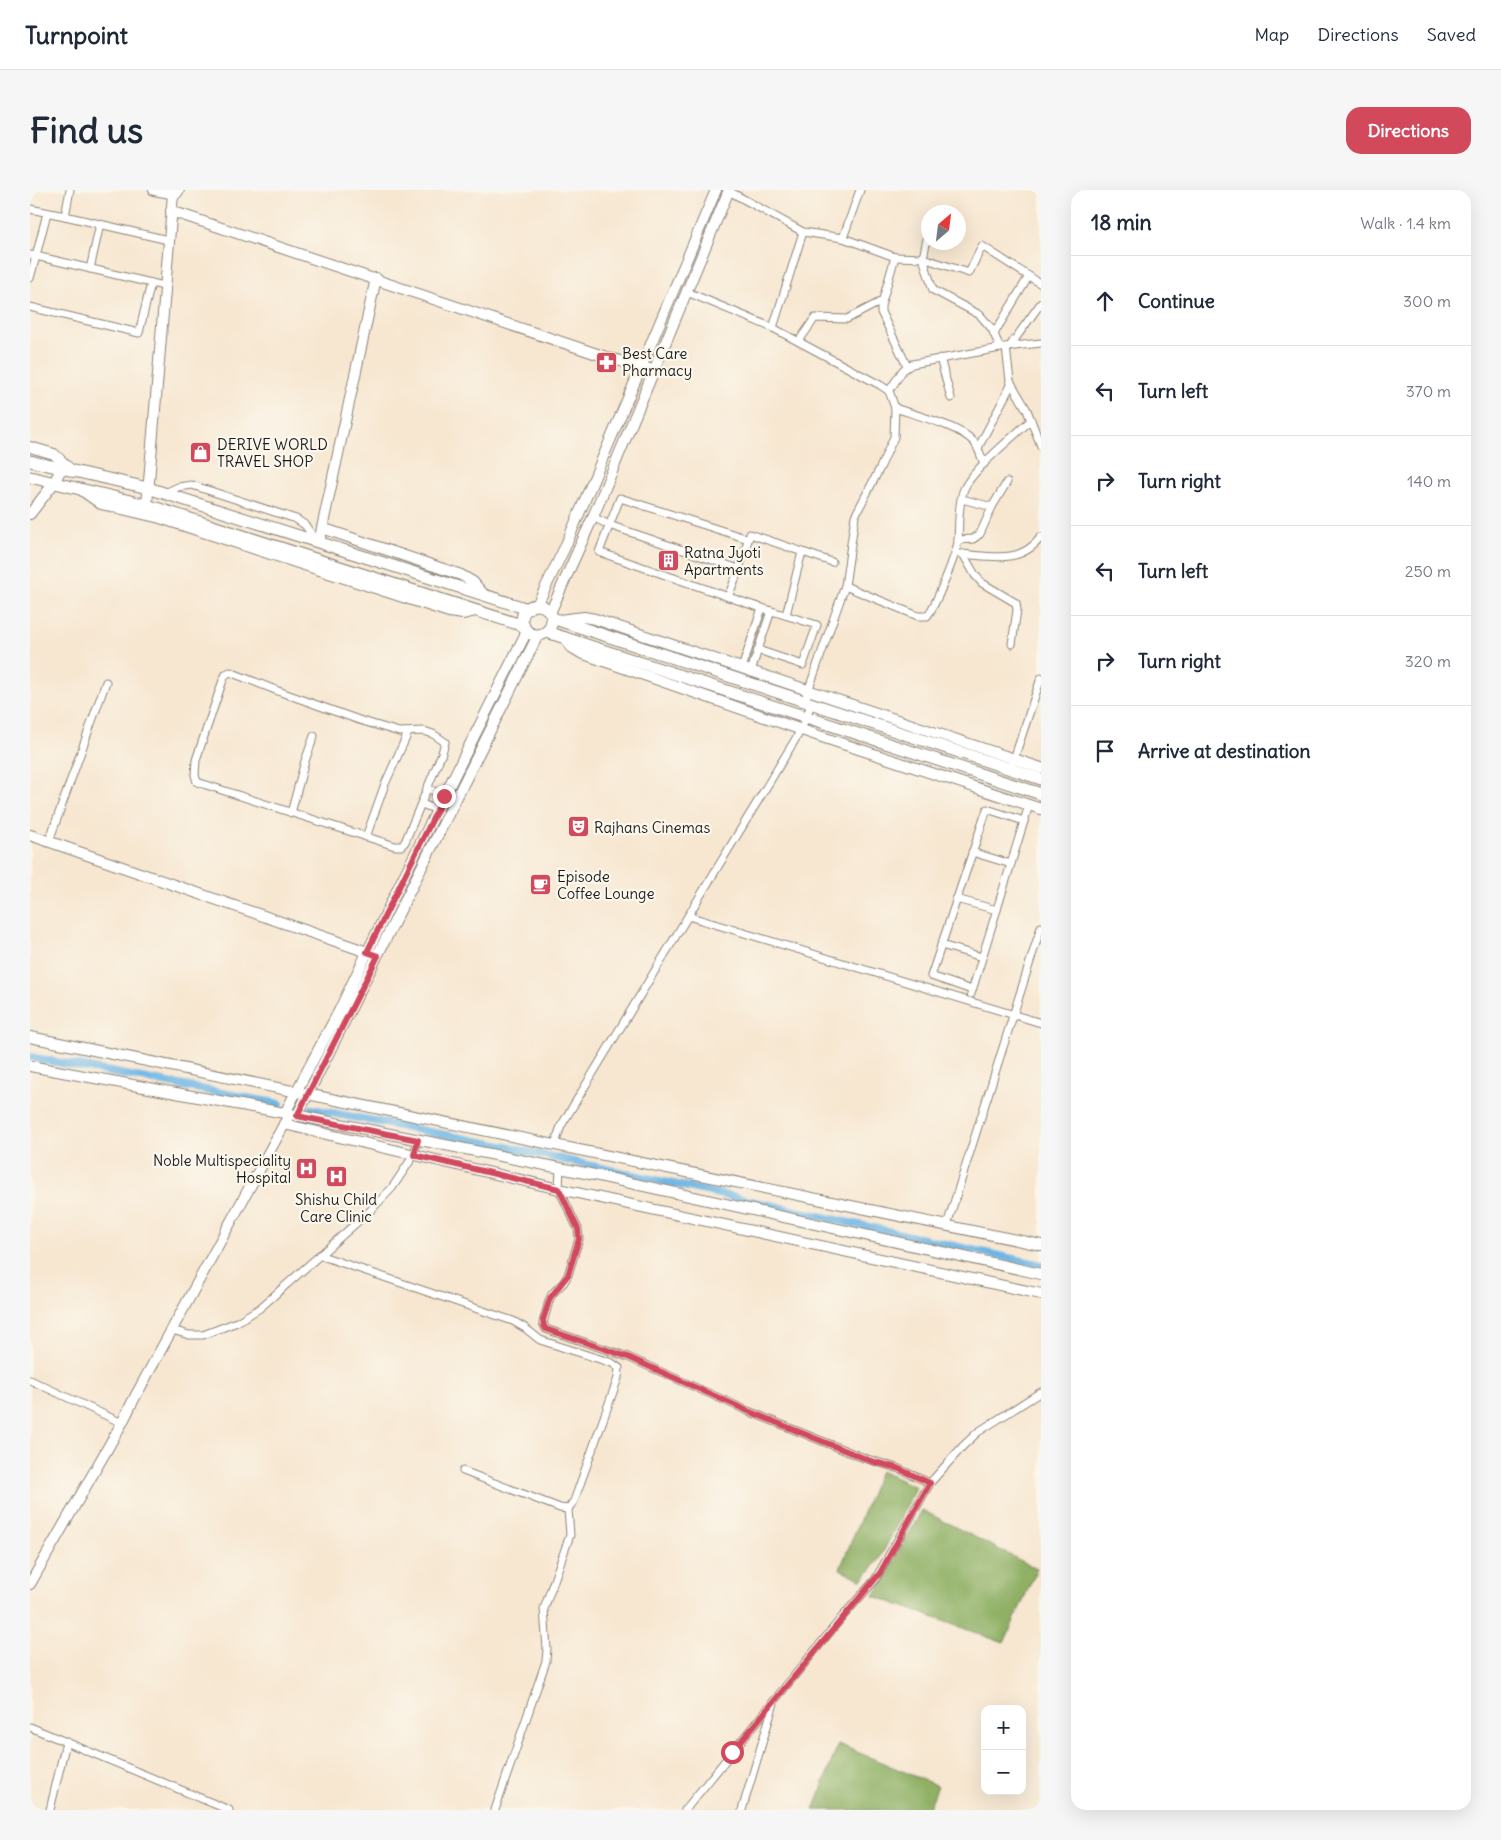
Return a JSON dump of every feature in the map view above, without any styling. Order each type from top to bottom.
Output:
[{"type":"main road","points":[[30,461],[148,488],[484,595],[547,609],[554,617],[1012,764],[1041,779]]},
{"type":"main road","points":[[30,477],[147,506],[534,631],[564,637],[1041,794]]},
{"type":"main road","points":[[533,607],[523,616],[534,631]]},
{"type":"main road","points":[[534,631],[552,623],[554,617]]},
{"type":"street","points":[[65,216],[70,190]]},
{"type":"street","points":[[147,506],[164,286],[174,191],[154,190]]},
{"type":"street","points":[[533,607],[565,547],[716,190]]},
{"type":"street","points":[[808,698],[747,670],[589,618],[554,617],[593,517],[728,190],[803,232],[843,238],[895,257],[923,258],[969,273],[982,246],[1041,284]]},
{"type":"street","points":[[843,238],[860,190]]},
{"type":"street","points":[[30,210],[65,216],[168,240]]},
{"type":"street","points":[[171,211],[376,278],[609,358],[654,370]]},
{"type":"street","points":[[30,278],[33,255],[47,213]]},
{"type":"street","points":[[90,269],[100,224]]},
{"type":"street","points":[[773,328],[803,232]]},
{"type":"street","points":[[925,250],[923,258],[933,290],[980,315],[1005,347],[1011,385],[1024,404],[1041,446]]},
{"type":"street","points":[[33,255],[164,286]]},
{"type":"street","points":[[895,257],[881,306],[883,317],[907,366]]},
{"type":"street","points":[[994,334],[1029,276]]},
{"type":"street","points":[[318,541],[376,278]]},
{"type":"street","points":[[30,307],[139,333],[151,283]]},
{"type":"street","points":[[555,1144],[560,1126],[801,730],[806,717],[808,698],[845,586],[852,524],[858,508],[892,443],[895,429],[895,408],[889,392],[773,328],[686,292]]},
{"type":"street","points":[[799,341],[815,318],[847,319],[882,302]]},
{"type":"street","points":[[1005,347],[1041,303]]},
{"type":"street","points":[[889,392],[907,366],[917,362],[1041,343]]},
{"type":"street","points":[[940,358],[951,398]]},
{"type":"street","points":[[978,448],[1011,385]]},
{"type":"street","points":[[895,408],[939,422],[970,438],[978,448],[984,464]]},
{"type":"street","points":[[845,586],[918,616],[927,616],[959,554],[958,540],[965,486],[984,464],[1031,420]]},
{"type":"street","points":[[30,447],[54,454],[74,472]]},
{"type":"street","points":[[30,514],[54,483],[61,469]]},
{"type":"street","points":[[958,540],[976,538],[1007,482]]},
{"type":"street","points":[[165,493],[178,487],[192,485],[296,520],[305,525],[318,541]]},
{"type":"street","points":[[80,489],[101,504],[160,518],[449,612],[463,614],[476,611]]},
{"type":"street","points":[[748,538],[620,498],[599,552],[817,625],[803,665],[758,650]]},
{"type":"street","points":[[962,499],[992,507]]},
{"type":"street","points":[[593,517],[609,525],[739,569]]},
{"type":"street","points":[[322,528],[461,575],[473,582],[484,595]]},
{"type":"street","points":[[728,596],[750,534],[832,562]]},
{"type":"street","points":[[959,554],[1017,556],[1031,548],[1041,538]]},
{"type":"street","points":[[786,615],[802,552]]},
{"type":"street","points":[[959,554],[982,583],[1016,602],[1017,610],[1012,644]]},
{"type":"street","points":[[747,670],[762,608]]},
{"type":"street","points":[[747,670],[758,650],[771,611]]},
{"type":"street","points":[[291,1114],[296,1092],[339,1010],[444,796],[534,631]]},
{"type":"street","points":[[30,1584],[122,1423],[284,1124],[308,1095],[378,956],[534,631]]},
{"type":"street","points":[[564,637],[572,647],[581,653],[801,730],[1041,809]]},
{"type":"street","points":[[230,672],[343,714],[399,732],[408,733],[424,731],[441,738],[445,742],[410,833],[401,846],[366,837],[197,782],[195,776],[196,760],[226,674],[230,672]]},
{"type":"street","points":[[1041,678],[1012,764],[1041,768]]},
{"type":"street","points":[[49,841],[106,682]]},
{"type":"street","points":[[366,837],[384,784],[408,733]]},
{"type":"street","points":[[291,813],[314,736]]},
{"type":"street","points":[[427,788],[444,796]]},
{"type":"street","points":[[422,804],[437,810]]},
{"type":"street","points":[[969,1000],[1029,805]]},
{"type":"street","points":[[972,990],[931,976],[986,809],[1024,821]]},
{"type":"street","points":[[30,835],[378,956]]},
{"type":"street","points":[[972,852],[1011,864]]},
{"type":"street","points":[[956,899],[997,910]]},
{"type":"street","points":[[688,916],[1041,1023]]},
{"type":"street","points":[[947,1225],[1041,927]]},
{"type":"street","points":[[941,945],[982,958]]},
{"type":"street","points":[[30,1037],[1041,1245]]},
{"type":"street","points":[[30,1066],[291,1114],[560,1168],[1041,1274]]},
{"type":"street","points":[[284,1124],[559,1189],[1041,1294]]},
{"type":"street","points":[[172,1330],[189,1336],[203,1335],[244,1319],[260,1308],[375,1206],[398,1181],[414,1155],[418,1140]]},
{"type":"street","points":[[560,1168],[559,1189],[578,1229],[579,1239],[568,1275],[550,1298],[543,1320],[546,1329],[628,1357],[748,1411],[871,1461],[897,1468],[930,1483]]},
{"type":"street","points":[[319,1255],[513,1321],[540,1340],[617,1365],[619,1368],[618,1378],[574,1501],[568,1509],[570,1535],[544,1609],[546,1661],[495,1810]]},
{"type":"street","points":[[30,1380],[122,1423]]},
{"type":"street","points":[[685,1810],[880,1573],[930,1483],[978,1432],[1041,1392]]},
{"type":"street","points":[[463,1471],[560,1508],[568,1509]]},
{"type":"street","points":[[742,1810],[776,1698]]},
{"type":"street","points":[[30,1727],[230,1810]]},
{"type":"street","points":[[50,1810],[66,1742]]},
{"type":"green space","points":[[880,1471],[916,1487],[879,1560],[862,1580],[840,1569]]},
{"type":"green space","points":[[922,1510],[1037,1569],[1004,1643],[874,1596]]},
{"type":"green space","points":[[838,1744],[938,1786],[928,1810],[814,1810]]},
{"type":"waterway","points":[[30,1057],[280,1104]]},
{"type":"waterway","points":[[312,1109],[497,1145],[1041,1265]]},
{"type":"place","name":"Best Care Pharmacy","points":[[606,362]]},
{"type":"place","name":"DERIVE WORLD TRAVEL SHOP","points":[[201,453]]},
{"type":"place","name":"Ratna Jyoti Apartments","points":[[668,561]]},
{"type":"place","name":"Rajhans Cinemas","points":[[578,827]]},
{"type":"place","name":"Episode Coffee Lounge","points":[[541,885]]},
{"type":"place","name":"Noble Multispeciality Hospital","points":[[307,1169]]},
{"type":"place","name":"Shishu Child Care Clinic","points":[[336,1176]]},
{"type":"route","points":[[444,796],[367,952],[378,956],[297,1116],[418,1140],[414,1155],[559,1189],[578,1229],[579,1239],[568,1275],[550,1298],[543,1320],[544,1326],[548,1331],[628,1357],[748,1411],[871,1461],[897,1468],[930,1483],[875,1580],[843,1616],[732,1752]]}]
